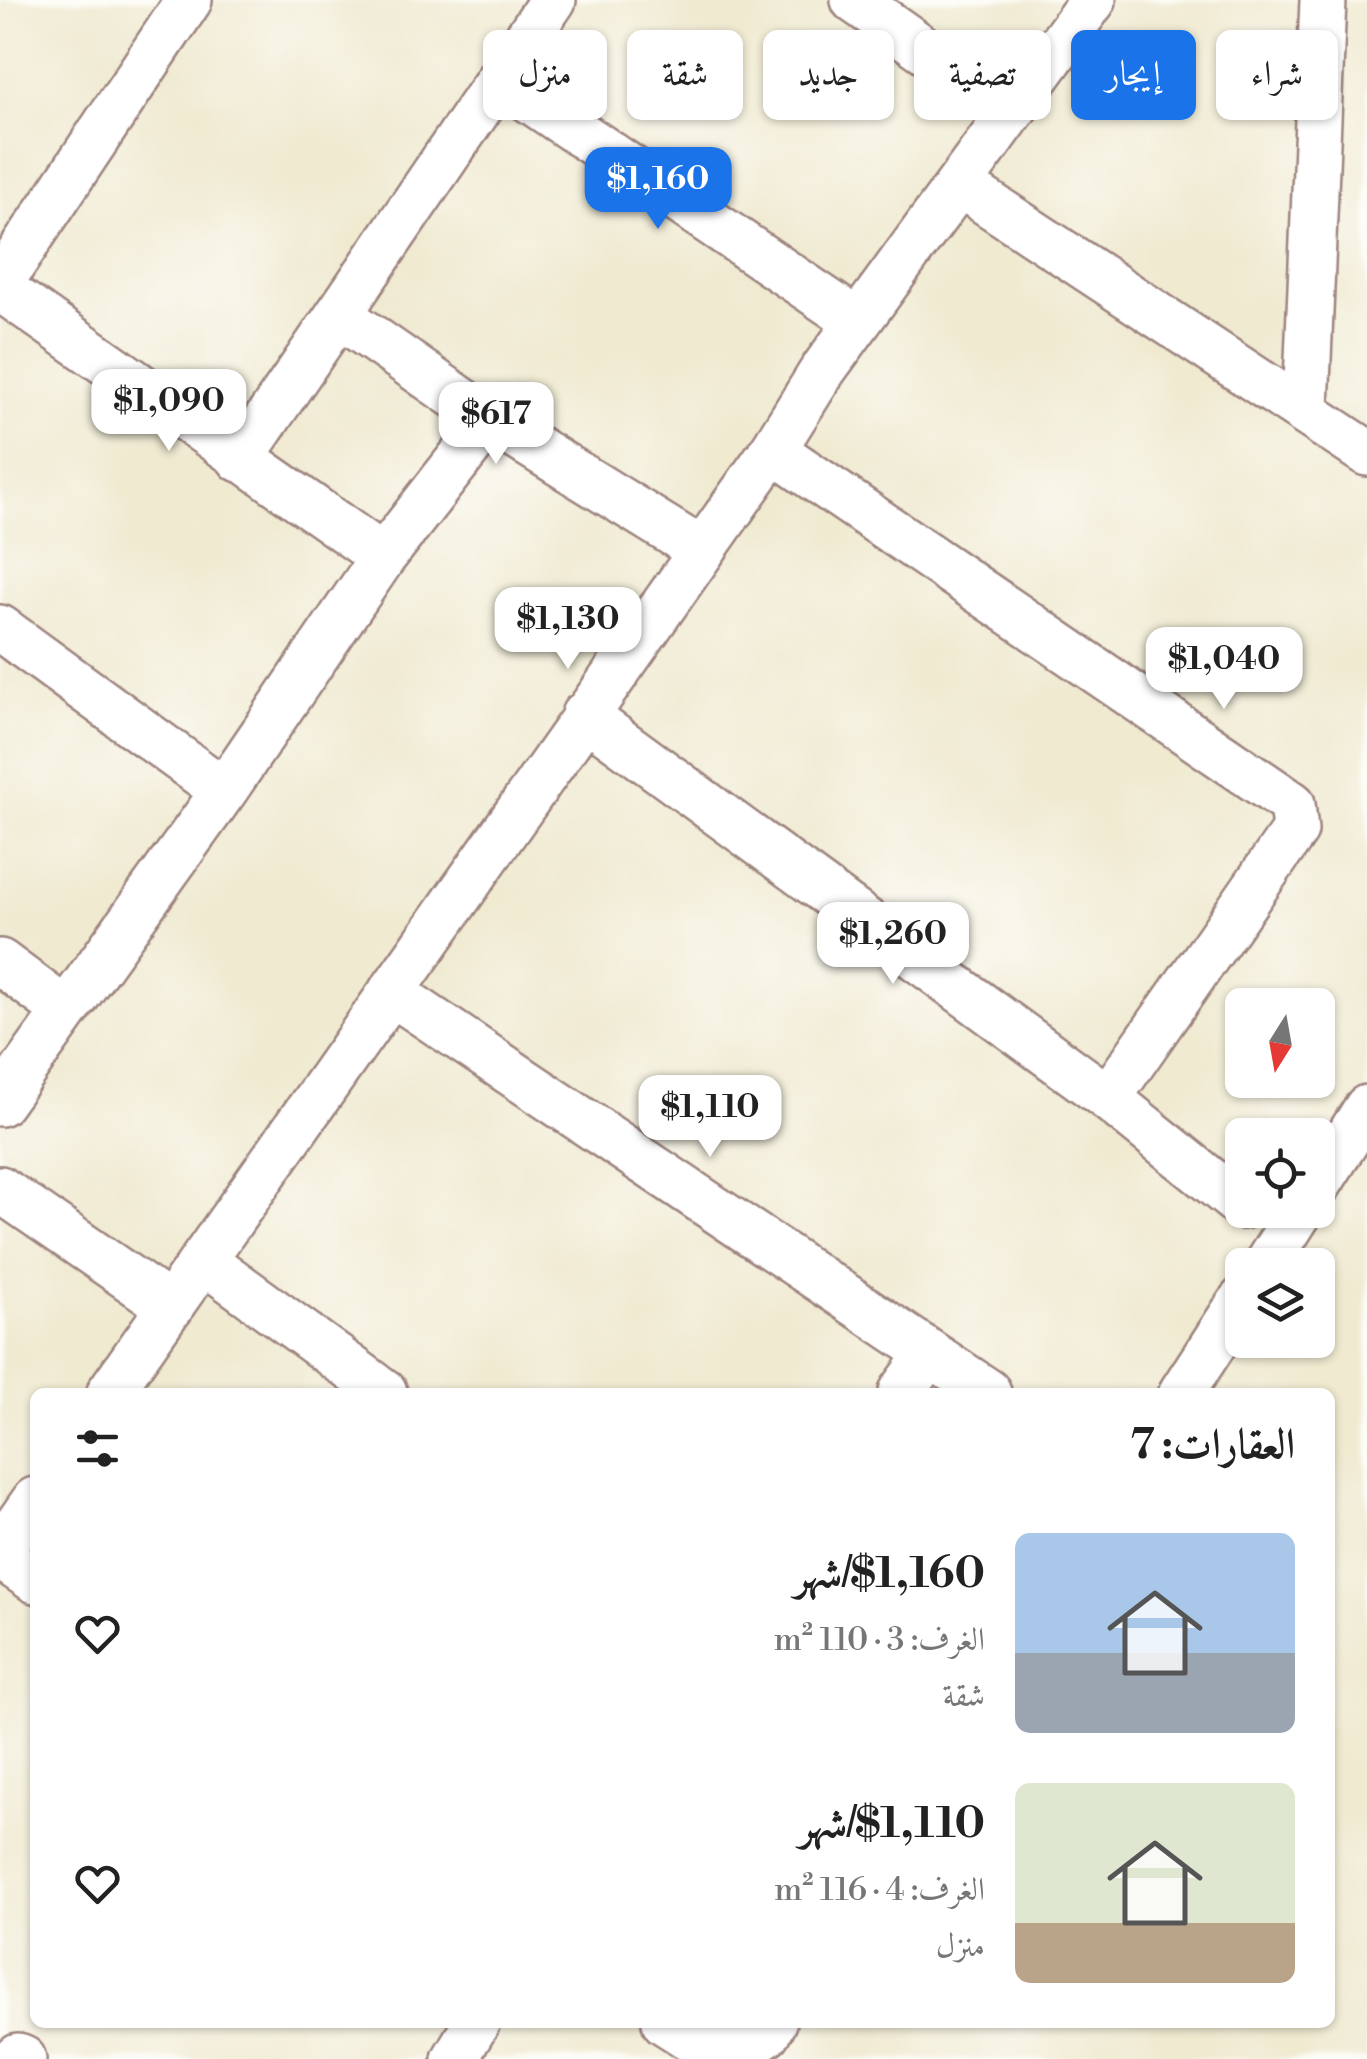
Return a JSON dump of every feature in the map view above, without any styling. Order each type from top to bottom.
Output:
[{"type":"street","points":[[189,0],[0,285],[240,459],[383,556]]},
{"type":"street","points":[[532,30],[552,0]]},
{"type":"street","points":[[854,0],[914,42]]},
{"type":"street","points":[[1051,57],[1093,0]]},
{"type":"street","points":[[1306,408],[1323,0]]},
{"type":"street","points":[[240,459],[483,102]]},
{"type":"street","points":[[560,120],[858,322]]},
{"type":"street","points":[[113,1388],[773,450],[858,322],[1005,120]]},
{"type":"street","points":[[959,184],[1306,408],[1367,453]]},
{"type":"street","points":[[338,315],[490,420],[700,549]]},
{"type":"street","points":[[0,1103],[224,790],[383,556],[490,420]]},
{"type":"street","points":[[773,450],[1292,804],[1295,830],[1108,1098]]},
{"type":"street","points":[[0,628],[224,790]]},
{"type":"street","points":[[584,715],[1108,1098],[1225,1192]]},
{"type":"street","points":[[0,962],[66,1012]]},
{"type":"street","points":[[391,992],[982,1388]]},
{"type":"street","points":[[1335,1158],[1367,1108]]},
{"type":"street","points":[[0,1189],[170,1307]]},
{"type":"street","points":[[203,1260],[379,1388]]},
{"type":"street","points":[[1185,1388],[1225,1326]]},
{"type":"street","points":[[905,1388],[929,1355]]},
{"type":"street","points":[[30,1508],[0,1553],[30,1576]]},
{"type":"street","points":[[455,2059],[474,2028]]},
{"type":"street","points":[[675,2028],[706,2048],[737,2056],[770,2028]]}]
